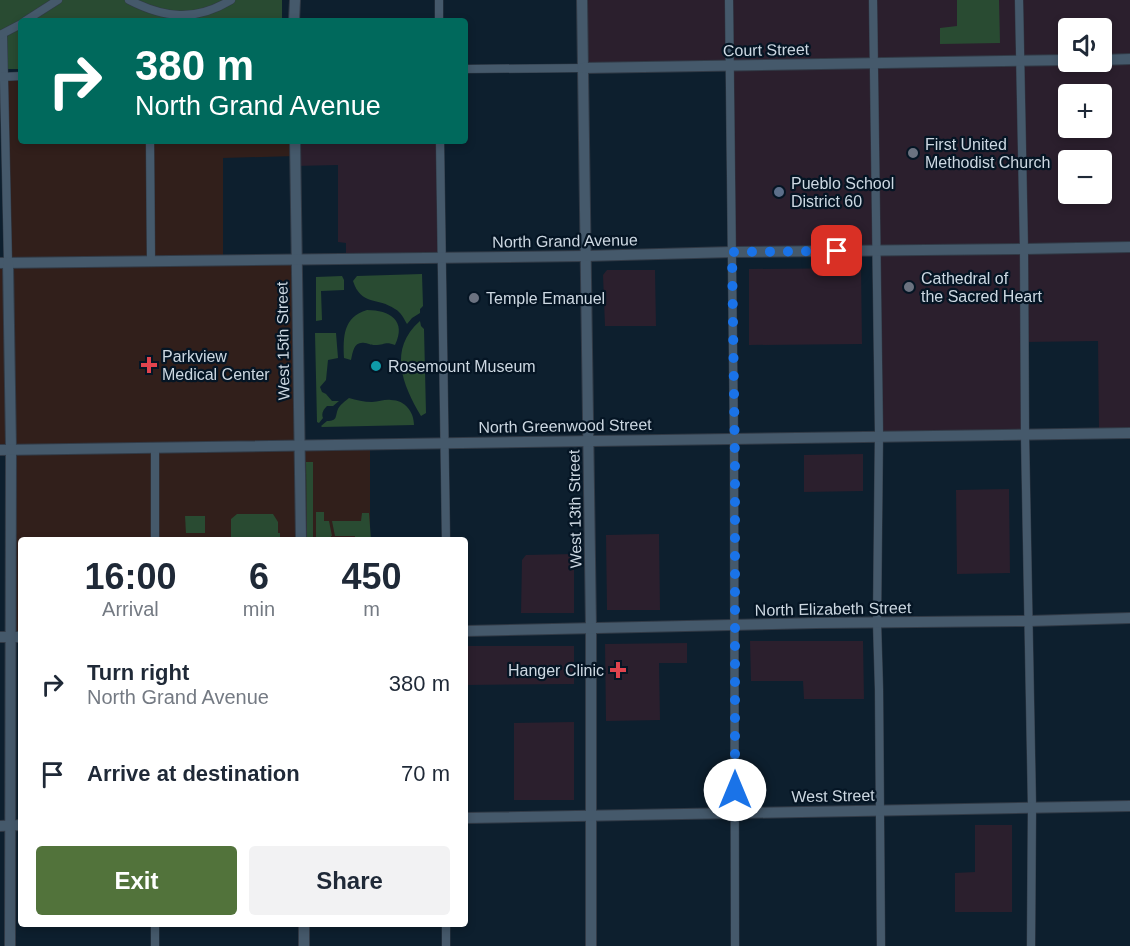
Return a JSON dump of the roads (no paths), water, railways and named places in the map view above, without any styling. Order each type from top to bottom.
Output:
[{"type":"street","points":[[30,18],[58,0]]},
{"type":"street","points":[[129,0],[163,14],[182,15],[200,13],[231,0]]},
{"type":"street","points":[[294,18],[295,0]]},
{"type":"street","points":[[439,0],[439,18]]},
{"type":"street","name":"West 13th Street","points":[[582,0],[591,628],[591,946]]},
{"type":"street","points":[[729,0],[734,439],[735,946]]},
{"type":"street","points":[[873,0],[879,437],[877,622],[881,946]]},
{"type":"street","points":[[1019,0],[1032,807],[1031,946]]},
{"type":"street","points":[[10,946],[10,637],[5,450],[2,35],[18,26]]},
{"type":"street","points":[[1112,60],[1130,59]]},
{"type":"street","name":"Court Street","points":[[468,69],[1058,60]]},
{"type":"street","points":[[2,77],[18,76]]},
{"type":"street","points":[[150,144],[151,261]]},
{"type":"street","name":"West 15th Street","points":[[295,144],[301,537]]},
{"type":"street","points":[[440,144],[446,537]]},
{"type":"street","name":"North Grand Avenue","points":[[4,263],[1130,246]]},
{"type":"street","name":"North Greenwood Street","points":[[5,450],[1130,433]]},
{"type":"street","points":[[154,448],[155,537]]},
{"type":"street","name":"North Elizabeth Street","points":[[468,631],[1130,618]]},
{"type":"street","name":"West Street","points":[[468,818],[1130,806]]},
{"type":"street","points":[[155,927],[155,946]]},
{"type":"street","points":[[304,927],[304,946]]},
{"type":"street","points":[[446,927],[446,946]]},
{"type":"place","name":"First United Methodist Church","points":[[913,153]]},
{"type":"place","name":"Pueblo School District 60","points":[[779,192]]},
{"type":"place","name":"Cathedral of the Sacred Heart","points":[[909,287]]},
{"type":"place","name":"Temple Emanuel","points":[[474,298]]},
{"type":"place","name":"Parkview Medical Center","points":[[149,365]]},
{"type":"place","name":"Rosemount Museum","points":[[376,366]]},
{"type":"place","name":"Hanger Clinic","points":[[618,670]]}]
